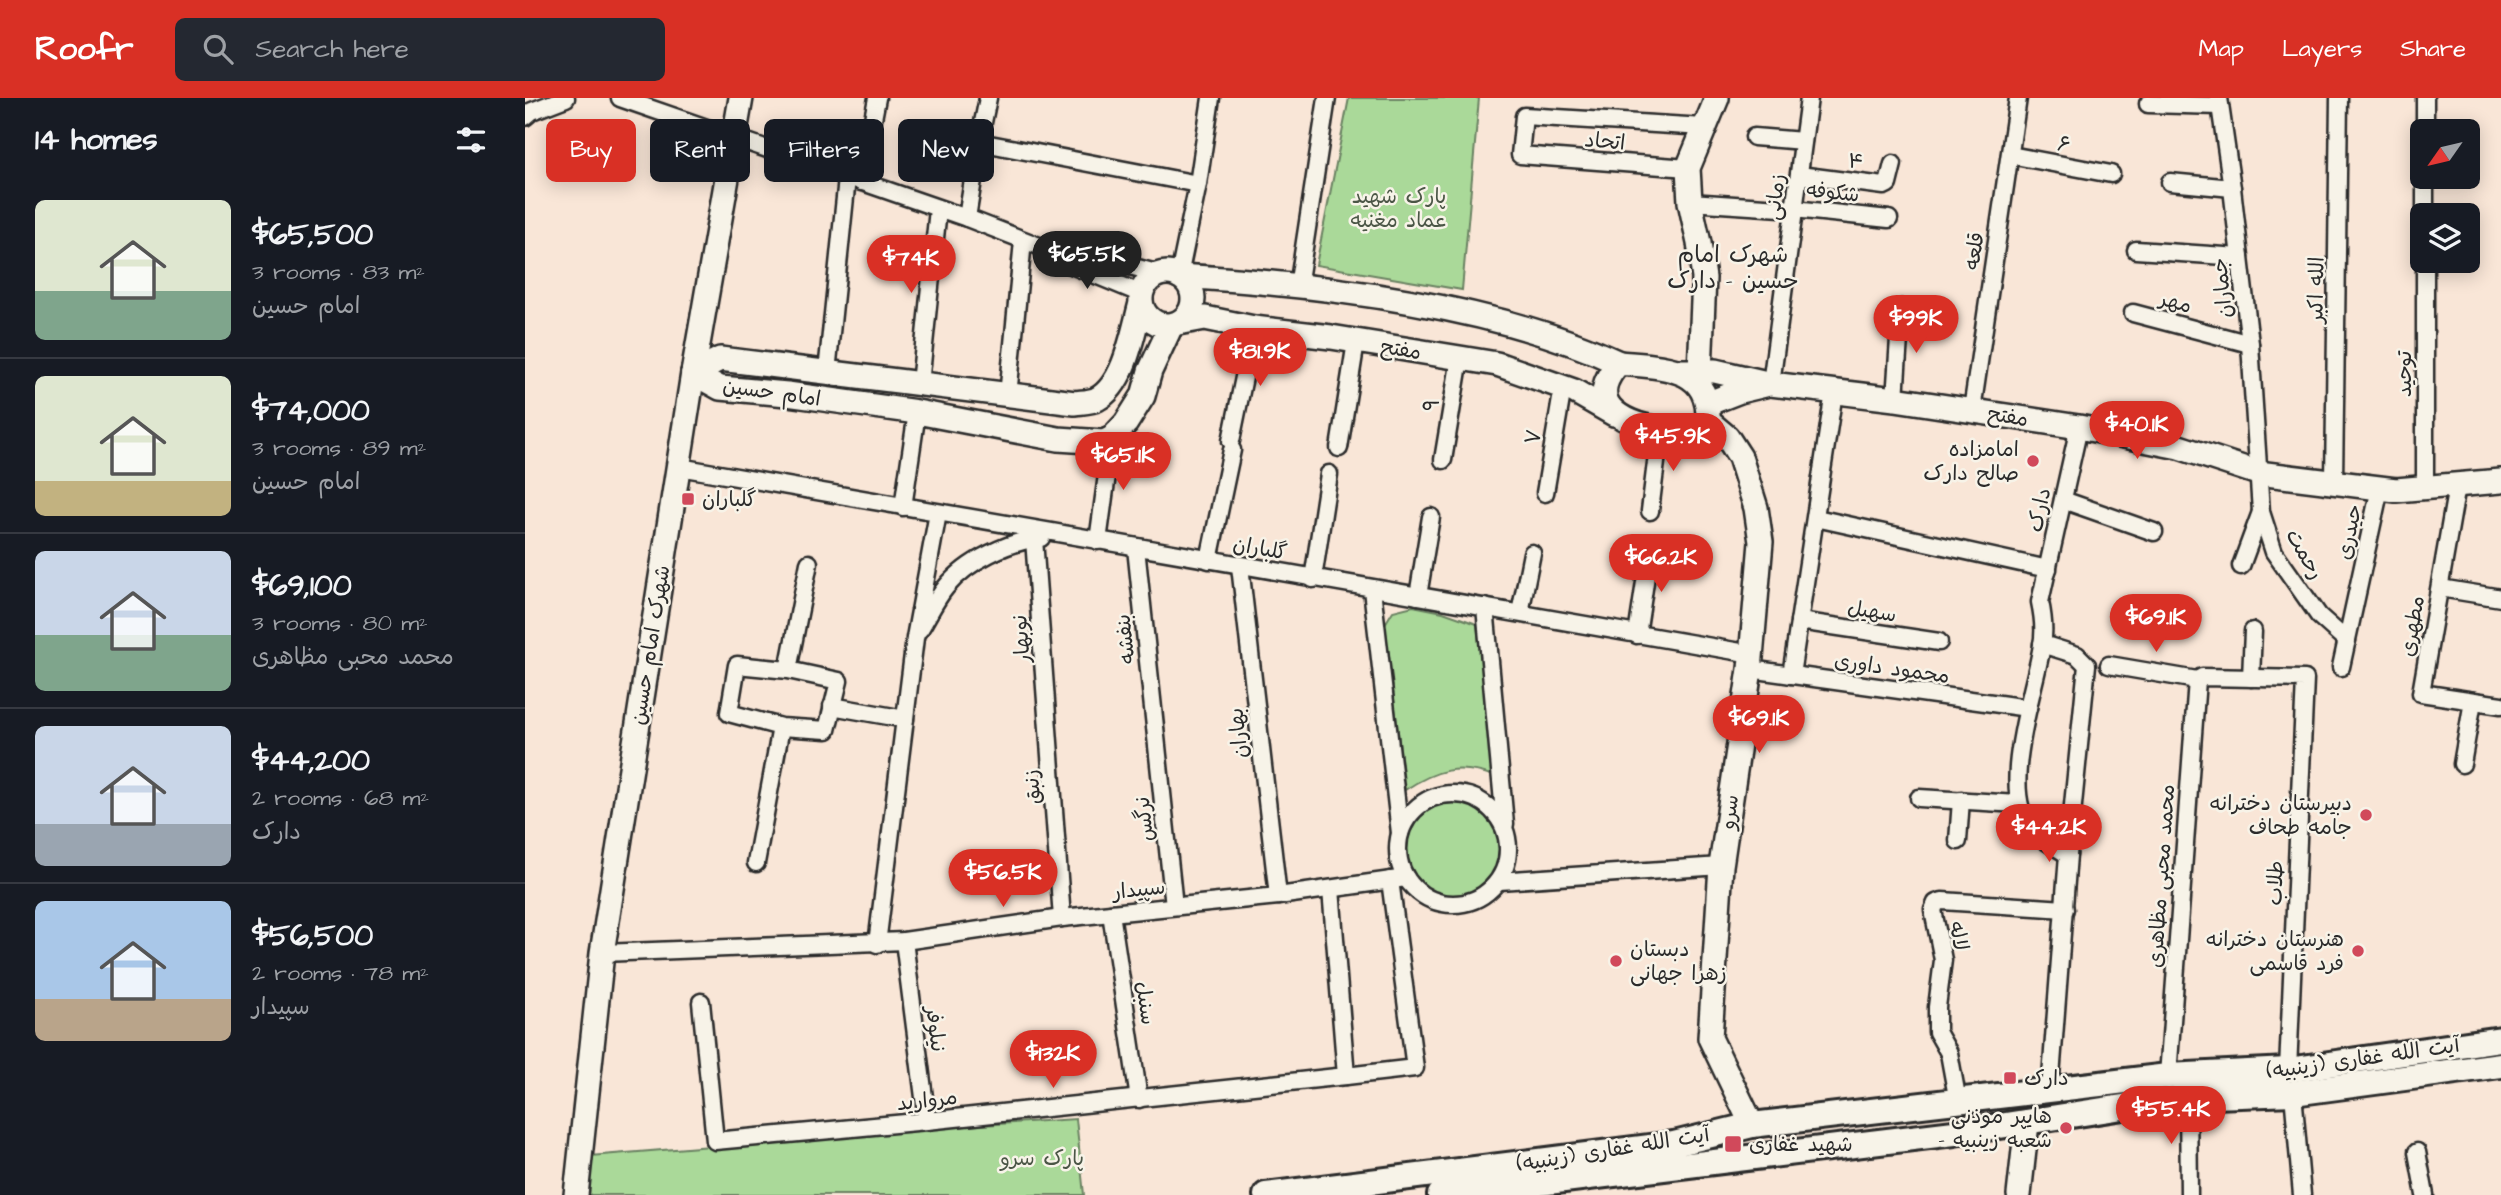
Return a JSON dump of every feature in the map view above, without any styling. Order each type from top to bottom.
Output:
[{"type":"main road","name":"آیت الله غفاری (زینبیه)","points":[[1440,1195],[2027,1123],[2290,1082],[2501,1039]]},
{"type":"main road","name":"آیت الله غفاری (زینبیه)","points":[[1266,1195],[1674,1144],[1752,1125],[2168,1076],[2223,1074],[2290,1082],[2501,1065]]},
{"type":"main road","points":[[2188,1097],[2186,1088],[2190,1083],[2223,1074]]},
{"type":"main road","points":[[2117,1108],[2148,1093],[2149,1088],[2139,1080]]},
{"type":"street","points":[[525,117],[532,111],[566,98]]},
{"type":"street","points":[[620,98],[681,119]]},
{"type":"street","name":"شهرک امام حسین","points":[[737,119],[741,98]]},
{"type":"street","points":[[871,119],[877,98]]},
{"type":"street","points":[[984,119],[988,98]]},
{"type":"street","points":[[1170,275],[1198,184],[1211,98]]},
{"type":"street","points":[[1298,286],[1327,98]]},
{"type":"street","points":[[1689,371],[1704,278],[1689,202],[1688,168],[1717,98]]},
{"type":"street","name":"زمانی","points":[[1771,384],[1809,98]]},
{"type":"street","name":"قلعه","points":[[1972,410],[2018,98]]},
{"type":"street","name":"الله اکبر","points":[[2334,482],[2340,98]]},
{"type":"street","points":[[2425,98],[2425,119]]},
{"type":"street","points":[[2148,104],[2219,102]]},
{"type":"street","name":"جماران","points":[[2219,102],[2250,344],[2258,473]]},
{"type":"street","name":"اتحاد","points":[[1688,168],[1520,155],[1524,116],[1704,127]]},
{"type":"street","points":[[1755,136],[1803,142]]},
{"type":"street","points":[[994,145],[1198,184]]},
{"type":"street","name":"۶","points":[[2010,155],[2111,174]]},
{"type":"street","name":"۴","points":[[1799,175],[1884,186],[1888,184],[1893,164]]},
{"type":"street","name":"شهرک امام حسین","points":[[576,1195],[602,953],[693,373],[726,182]]},
{"type":"street","points":[[827,372],[854,182]]},
{"type":"street","points":[[860,182],[967,218],[1057,253],[1069,264],[1142,299]]},
{"type":"street","points":[[967,218],[973,182]]},
{"type":"street","points":[[2170,182],[2232,188]]},
{"type":"street","name":"شکوفه","points":[[1689,202],[1889,219]]},
{"type":"street","points":[[920,384],[939,209]]},
{"type":"street","points":[[1008,396],[1023,241]]},
{"type":"street","points":[[2136,250],[2240,257]]},
{"type":"street","points":[[1057,253],[1074,251],[1170,275],[1298,286],[1446,309],[1572,343],[1619,363],[1608,374],[1604,385],[1604,396],[1614,414]]},
{"type":"street","name":"توحید","points":[[2425,273],[2425,488]]},
{"type":"street","points":[[1098,541],[1112,438],[1126,423],[1143,396],[1150,371],[1174,324],[1189,314],[1194,300],[1190,286],[1170,275],[1148,282],[1142,299],[1144,311],[1155,323],[1174,324]]},
{"type":"street","name":"امام حسین","points":[[693,373],[720,359],[1008,396],[1075,403],[1096,400],[1113,384],[1127,356],[1142,299]]},
{"type":"street","points":[[1895,399],[1901,308]]},
{"type":"street","name":"مهر","points":[[2133,313],[2250,344]]},
{"type":"street","name":"مفتح","points":[[1174,324],[1205,318],[1254,328],[1497,364],[1563,387],[1645,428],[1679,433],[1695,431],[1709,412],[1740,391],[1771,384]]},
{"type":"street","points":[[1209,561],[1254,328]]},
{"type":"street","points":[[1339,448],[1356,342]]},
{"type":"street","name":"۹","points":[[1443,460],[1460,358]]},
{"type":"street","name":"مفتح","points":[[1619,363],[1715,372],[1771,384],[1895,399],[2079,427],[2179,447],[2258,473],[2396,490],[2501,481]]},
{"type":"street","name":"سرو","points":[[1689,371],[1700,387],[1709,412],[1740,457],[1756,508],[1761,542],[1751,662],[1721,866],[1710,1038],[1752,1125]]},
{"type":"street","name":"امام حسین","points":[[693,373],[720,387],[917,412],[1058,439],[1104,442],[1112,438]]},
{"type":"street","name":"۷","points":[[1545,493],[1563,387]]},
{"type":"street","points":[[1791,675],[1834,392]]},
{"type":"street","points":[[903,507],[917,412]]},
{"type":"street","name":"دارک","points":[[2018,804],[2018,767],[2042,644],[2044,621],[2041,602],[2079,427]]},
{"type":"street","points":[[1650,511],[1660,430]]},
{"type":"street","name":"گلباران","points":[[679,467],[1520,613],[1637,635],[1751,662]]},
{"type":"street","name":"رحمت","points":[[2258,473],[2261,512],[2274,552],[2319,616],[2347,641]]},
{"type":"street","points":[[1313,579],[1329,474]]},
{"type":"street","name":"مطهری","points":[[2457,486],[2421,693],[2501,705]]},
{"type":"street","name":"حیدری","points":[[2341,667],[2380,488]]},
{"type":"street","points":[[2063,500],[2154,532]]},
{"type":"street","points":[[2241,566],[2261,512]]},
{"type":"street","points":[[877,944],[915,638],[938,513]]},
{"type":"street","points":[[1418,596],[1431,517]]},
{"type":"street","points":[[1816,517],[2048,569]]},
{"type":"street","points":[[915,638],[946,586],[983,556],[1034,538],[1065,535]]},
{"type":"street","name":"نوبهار","points":[[1034,538],[1049,736]]},
{"type":"street","name":"بنفشه","points":[[1136,548],[1155,727]]},
{"type":"street","points":[[1637,635],[1650,549]]},
{"type":"street","points":[[1520,613],[1532,553]]},
{"type":"street","points":[[788,670],[809,564]]},
{"type":"street","name":"بهاران","points":[[1240,566],[1278,896]]},
{"type":"street","points":[[2439,588],[2501,598]]},
{"type":"street","points":[[1372,589],[1400,833],[1397,852],[1402,871],[1398,879],[1426,898],[1443,904],[1460,905],[1477,900],[1492,890],[1509,859],[1509,841],[1493,810],[1478,799],[1459,793],[1440,795],[1422,802],[1408,816],[1400,833]]},
{"type":"street","points":[[1485,607],[1505,831]]},
{"type":"street","name":"سهیل","points":[[1800,621],[1939,642]]},
{"type":"street","points":[[2251,678],[2253,631]]},
{"type":"street","points":[[2042,644],[2077,655],[2087,665],[2068,855],[2050,1090]]},
{"type":"street","name":"محمود داوری","points":[[1751,662],[1791,675],[2028,709]]},
{"type":"street","points":[[737,665],[788,670],[839,681],[832,706],[827,730],[781,727],[729,713],[737,665]]},
{"type":"street","name":"طلاب","points":[[2109,665],[2197,680],[2202,677],[2305,679],[2290,1082]]},
{"type":"street","name":"محمد محبی مظاهری","points":[[2168,1076],[2197,680]]},
{"type":"street","points":[[2462,764],[2473,701]]},
{"type":"street","points":[[832,706],[905,719]]},
{"type":"street","points":[[756,863],[781,727]]},
{"type":"street","name":"نرگس","points":[[1155,727],[1174,906]]},
{"type":"street","name":"زنبق","points":[[1049,736],[1062,918]]},
{"type":"street","points":[[1919,798],[2018,804],[2032,830],[2068,855]]},
{"type":"street","points":[[1958,841],[1961,800]]},
{"type":"street","points":[[1499,881],[1721,866]]},
{"type":"street","name":"سپیدار","points":[[602,953],[877,944],[1062,918],[1278,896],[1398,879]]},
{"type":"street","name":"مروارید","points":[[701,1002],[715,1141],[1139,1099],[1415,1068],[1398,879]]},
{"type":"street","points":[[1331,889],[1346,1076]]},
{"type":"street","name":"لاله","points":[[1958,1102],[1949,1053],[1937,1032],[1943,960],[1933,910],[1936,903],[1942,901],[2064,909]]},
{"type":"street","name":"سنبل","points":[[1111,913],[1139,1099]]},
{"type":"street","name":"نیلوفر","points":[[904,941],[927,1121]]},
{"type":"street","points":[[2290,1082],[2302,1195]]},
{"type":"street","points":[[2188,1097],[2189,1195]]},
{"type":"street","points":[[2019,1195],[2027,1123]]},
{"type":"street","points":[[2417,1152],[2425,1195]]},
{"type":"green space","name":"پارک شهید عماد مغنیه","points":[[1349,98],[1479,98],[1462,290],[1316,265]]},
{"type":"green space","points":[[1413,606],[1443,612],[1477,624],[1494,776],[1458,769],[1437,773],[1405,790],[1385,624],[1393,611]]},
{"type":"green space","points":[[1455,802],[1473,806],[1489,816],[1499,832],[1503,850],[1499,868],[1489,884],[1473,894],[1455,898],[1437,894],[1421,884],[1411,868],[1407,850],[1411,832],[1421,816],[1437,806]]},
{"type":"green space","name":"پارک سرو","points":[[1076,1119],[1084,1195],[587,1195],[590,1156],[916,1129]]},
{"type":"place","name":"امامزاده صالح دارک","points":[[2033,461]]},
{"type":"place","name":"گلباران","points":[[688,499]]},
{"type":"place","name":"دبیرستان دخترانه جامه طحاف","points":[[2366,815]]},
{"type":"place","name":"هنرستان دخترانه فرد قاسمی","points":[[2358,951]]},
{"type":"place","name":"دبستان زهرا جهانی","points":[[1616,961]]},
{"type":"place","name":"دارک","points":[[2010,1078]]},
{"type":"place","name":"هایپر موذنی - شعبه زینبیه","points":[[2066,1128]]},
{"type":"place","name":"شهید غفاری","points":[[1733,1144]]},
{"type":"district","name":"شهرک امام حسین - دارک","points":[[1733,267]]}]
